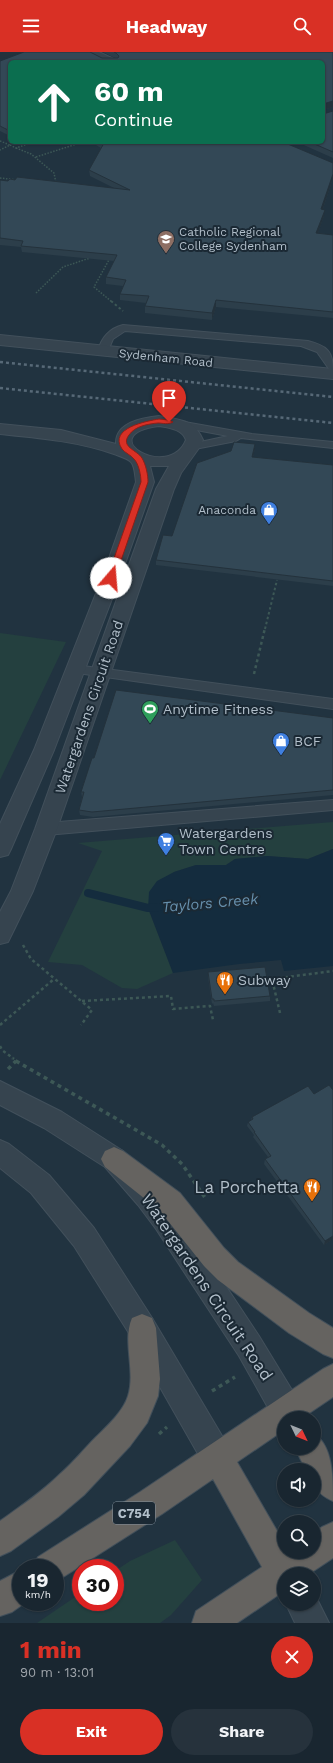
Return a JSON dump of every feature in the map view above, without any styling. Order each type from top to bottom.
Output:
[{"type":"highway","points":[[114,1159],[170,1202],[214,1257],[228,1271],[299,1323],[333,1344]]},
{"type":"highway","points":[[0,1540],[29,1520],[72,1484],[115,1439],[132,1418],[142,1396],[146,1368],[142,1328]]},
{"type":"highway","name":"C754","points":[[294,1411],[333,1379]]},
{"type":"highway","name":"C754","points":[[63,1559],[217,1457],[277,1422]]},
{"type":"highway","points":[[314,1455],[333,1485]]},
{"type":"highway","points":[[217,1457],[280,1567]]},
{"type":"highway","points":[[321,1547],[333,1538]]},
{"type":"highway","points":[[294,1567],[304,1559]]},
{"type":"highway","points":[[208,1623],[277,1579]]},
{"type":"highway","points":[[0,1600],[12,1592]]},
{"type":"street","points":[[90,52],[108,60]]},
{"type":"street","name":"Sydenham Road","points":[[0,340],[104,356],[333,382]]},
{"type":"street","name":"Sydenham Road","points":[[0,351],[104,356],[333,374]]},
{"type":"street","points":[[0,429],[61,435],[96,434],[131,429],[148,422],[159,421],[179,424],[193,434],[195,440],[190,451],[162,462],[61,435]]},
{"type":"street","name":"Watergardens Circuit Road","points":[[0,849],[44,750],[111,578],[145,482],[143,471],[135,456],[125,449],[123,442],[125,435],[131,429]]},
{"type":"street","name":"Watergardens Circuit Road","points":[[0,935],[22,891],[46,829],[164,489],[173,472],[190,451]]},
{"type":"street","name":"Watergardens Circuit Road","points":[[3,1082],[53,1120],[114,1159],[148,1196],[166,1220],[249,1346],[288,1411]]},
{"type":"street","points":[[0,1152],[40,1184],[62,1208],[84,1237],[142,1328],[217,1457]]},
{"type":"street","points":[[306,1611],[313,1623]]},
{"type":"lane","points":[[104,356],[104,344],[114,332],[123,328],[301,343],[316,346],[325,352],[333,367]]},
{"type":"lane","points":[[179,424],[252,437],[333,445]]},
{"type":"lane","points":[[190,451],[227,439],[252,437]]},
{"type":"lane","points":[[75,669],[333,704]]},
{"type":"lane","points":[[46,829],[333,805]]},
{"type":"path","points":[[0,141],[35,157],[54,173],[56,183],[60,187]]},
{"type":"path","points":[[16,148],[28,144]]},
{"type":"path","points":[[35,157],[77,144]]},
{"type":"path","points":[[0,150],[10,145]]},
{"type":"path","points":[[0,178],[21,180]]},
{"type":"path","points":[[112,254],[94,287],[126,313]]},
{"type":"path","points":[[36,293],[63,267],[96,255]]},
{"type":"path","points":[[250,693],[276,580]]},
{"type":"path","points":[[23,941],[23,946],[31,959],[92,1010],[81,1025]]},
{"type":"path","points":[[280,1013],[272,979],[333,971]]},
{"type":"path","points":[[0,1025],[54,979]]},
{"type":"path","points":[[82,1001],[172,996],[173,1009],[210,1006],[213,1020]]},
{"type":"path","points":[[0,1046],[2,1050],[16,1061],[3,1082]]},
{"type":"green space","points":[[0,633],[66,642],[0,780]]},
{"type":"green space","points":[[333,822],[333,849],[308,859],[267,856],[235,859],[226,865],[196,865],[174,872],[148,908],[173,973],[137,989],[122,988],[82,965],[48,962],[102,851],[78,843]]},
{"type":"green space","points":[[175,1540],[202,1580],[171,1615],[160,1623],[37,1623],[55,1611],[64,1611],[64,1605],[72,1599],[72,1611],[124,1611],[124,1565]]},
{"type":"water","points":[[333,849],[333,966],[284,971],[281,960],[173,973],[148,908],[149,892],[157,881],[174,872],[196,865],[226,865],[235,859],[267,856],[308,859]]},
{"type":"building","points":[[24,52],[90,52],[102,58],[118,58],[119,56],[114,52],[333,52],[333,101],[325,103],[325,60],[8,60],[8,130],[0,126],[0,61]]},
{"type":"building","points":[[333,111],[333,152],[315,144],[325,144],[325,113]]},
{"type":"building","name":"Catholic Regional College Sydenham","points":[[103,144],[288,144],[333,163],[333,174],[321,209],[325,210],[316,233],[333,235],[333,312],[216,300],[212,313],[145,306],[149,296],[120,294],[126,280],[106,277],[117,255],[21,246],[23,241],[0,238],[0,180],[15,180],[17,177],[130,190],[89,170]]},
{"type":"building","points":[[234,442],[255,444],[252,457],[333,465],[333,581],[156,560],[163,535],[172,536],[197,463],[231,451]]},
{"type":"building","points":[[116,690],[333,718],[333,790],[92,812],[79,810],[84,792],[81,792],[92,758],[94,758]]},
{"type":"building","name":"Subway","points":[[265,967],[270,996],[214,1001],[214,999],[212,999],[208,972]]},
{"type":"building","name":"La Porchetta","points":[[329,1085],[333,1090],[333,1236],[325,1241],[265,1159],[271,1156],[248,1122],[253,1119],[252,1117],[308,1086],[314,1094]]},
{"type":"waterway","name":"Taylors Creek","points":[[88,893],[148,908],[159,907]]},
{"type":"railway","points":[[0,362],[333,397]]},
{"type":"railway","points":[[0,388],[333,423]]},
{"type":"place","name":"Catholic Regional College Sydenham","points":[[166,254]]},
{"type":"place","name":"Anaconda","points":[[269,525]]},
{"type":"place","name":"Anytime Fitness","points":[[150,724]]},
{"type":"place","name":"BCF","points":[[281,756]]},
{"type":"place","name":"Watergardens Town Centre","points":[[166,856]]},
{"type":"place","name":"Subway","points":[[225,995]]},
{"type":"place","name":"La Porchetta","points":[[312,1202]]},
{"type":"route","points":[[111,578],[145,482],[145,476],[138,458],[125,449],[123,442],[125,435],[131,429],[148,422],[169,422]]}]
